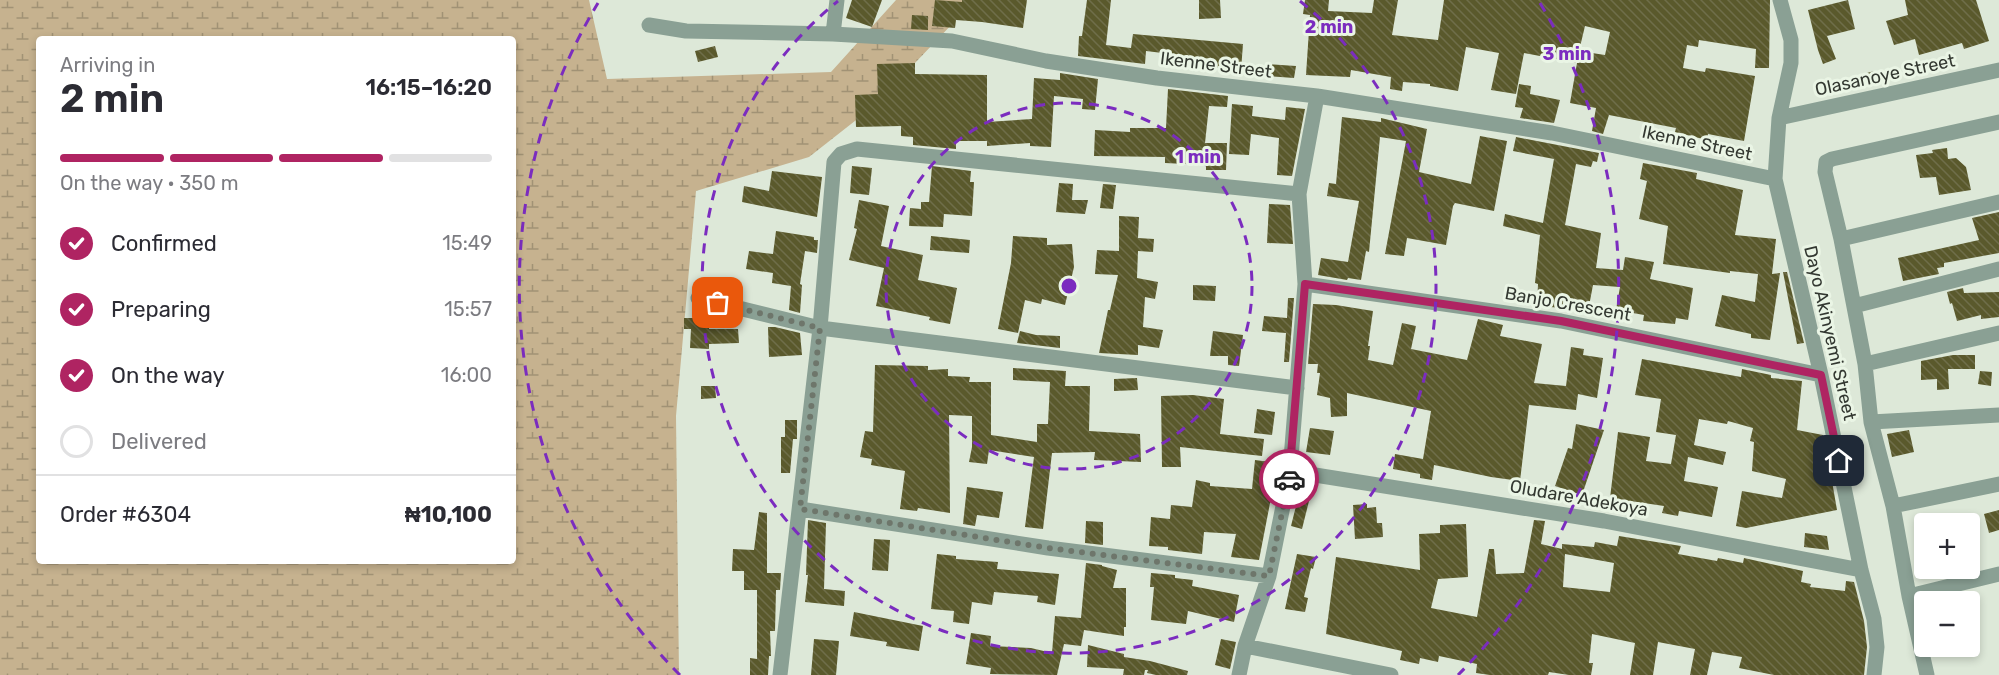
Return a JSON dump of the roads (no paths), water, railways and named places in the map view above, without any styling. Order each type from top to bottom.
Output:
[{"type":"street","points":[[834,34],[837,0]]},
{"type":"street","name":"Dayo Akinyemi Street","points":[[1780,0],[1791,40],[1791,63],[1779,118],[1775,179],[1821,375],[1861,570],[1874,620],[1877,647],[1874,675]]},
{"type":"street","name":"Ikenne Street","points":[[650,25],[686,31],[834,34],[952,41],[1046,62],[1157,78],[1317,96],[1552,133],[1775,179]]},
{"type":"street","name":"Olasanoye Street","points":[[1779,118],[1999,70]]},
{"type":"street","points":[[1239,675],[1245,646],[1269,576],[1290,471],[1305,284],[1299,194],[1317,96]]},
{"type":"street","points":[[1927,675],[1908,596],[1893,506],[1871,422],[1865,364],[1841,239],[1825,172],[1826,162],[1999,122]]},
{"type":"street","points":[[780,675],[820,328],[834,162],[841,153],[856,149],[1299,194]]},
{"type":"street","points":[[1841,239],[1999,202]]},
{"type":"street","points":[[1854,306],[1999,269]]},
{"type":"street","name":"Banjo Crescent","points":[[1305,284],[1561,321],[1821,375]]},
{"type":"street","points":[[698,298],[820,328],[1297,388]]},
{"type":"street","points":[[1865,364],[1999,333]]},
{"type":"street","points":[[1871,422],[1999,414]]},
{"type":"street","name":"Oludare Adekoya","points":[[1290,471],[1604,521],[1861,570]]},
{"type":"street","points":[[1893,506],[1999,484]]},
{"type":"street","points":[[800,509],[1048,548],[1269,576]]},
{"type":"street","points":[[1908,596],[1999,574]]},
{"type":"street","points":[[1245,646],[1391,675]]}]
